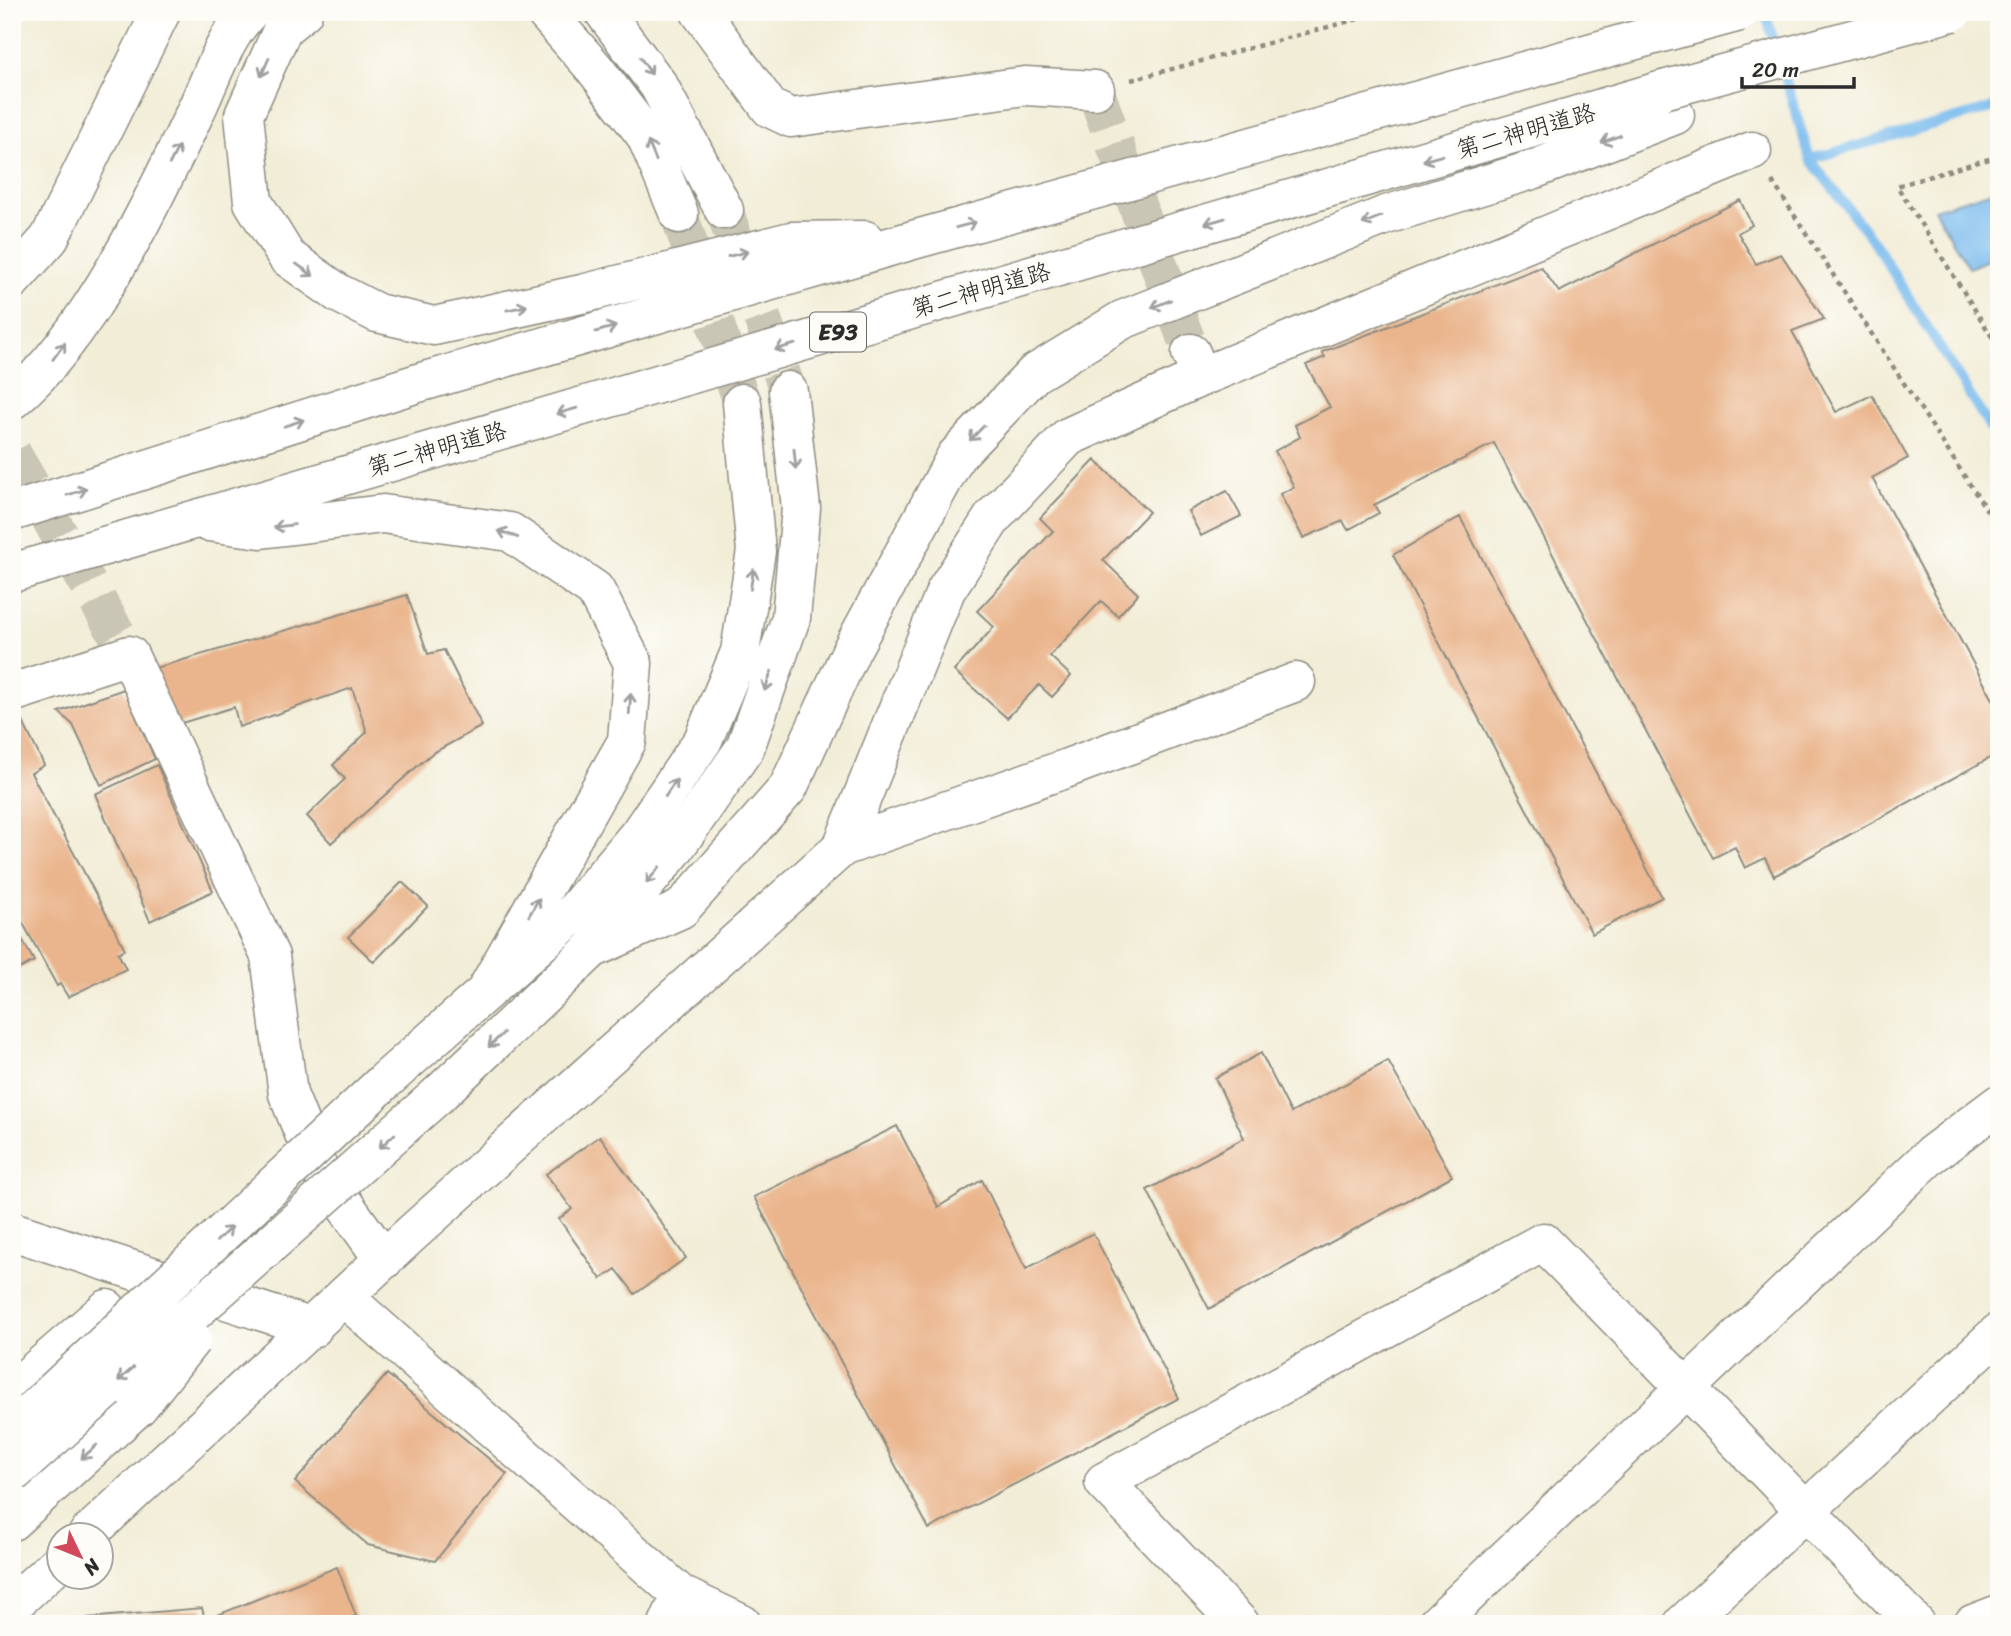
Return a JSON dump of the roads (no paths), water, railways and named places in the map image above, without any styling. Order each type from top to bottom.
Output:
[{"type":"main road","points":[[12,280],[49,239],[161,12]]},
{"type":"main road","points":[[12,400],[40,378],[98,297],[192,120],[232,30],[249,12]]},
{"type":"main road","points":[[303,12],[283,28],[244,115],[253,202],[287,257],[338,293],[377,313],[434,326],[586,293],[791,241],[913,240]]},
{"type":"main road","points":[[545,12],[646,136],[679,214]]},
{"type":"main road","points":[[604,12],[659,86],[724,210]]},
{"type":"main road","points":[[700,12],[770,108],[791,118],[1025,86],[1095,90]]},
{"type":"main road","points":[[12,512],[418,383],[913,240],[1740,12]]},
{"type":"main road","name":"第二神明道路","points":[[12,573],[1669,103],[1935,17]]},
{"type":"main road","points":[[592,949],[681,908],[788,788],[851,651],[956,456],[1034,374],[1122,320],[1386,215],[1532,170],[1669,103]]},
{"type":"main road","points":[[842,847],[946,590],[993,517],[1068,437],[1196,365],[1752,151]]},
{"type":"main road","points":[[12,1474],[255,1261],[438,1095],[592,949],[673,851],[744,748],[791,618],[801,508],[788,391]]},
{"type":"main road","points":[[12,1430],[188,1269],[385,1081],[488,987],[568,919],[639,834],[704,740],[740,652],[756,551],[742,403]]},
{"type":"main road","points":[[193,520],[261,529],[383,514],[510,532],[595,590],[634,663],[627,741],[488,987]]},
{"type":"main road","points":[[12,693],[128,655],[270,956],[288,1094],[317,1166],[384,1260]]},
{"type":"main road","points":[[104,1520],[384,1260],[842,847],[1066,769],[1296,682]]},
{"type":"main road","points":[[1437,1624],[1931,1155],[1999,1104]]},
{"type":"main road","points":[[12,1231],[313,1328]]},
{"type":"main road","points":[[1240,1624],[1104,1482],[1543,1242],[1685,1390],[1806,1508],[1916,1624]]},
{"type":"main road","points":[[12,1521],[139,1406],[255,1261]]},
{"type":"main road","points":[[12,1391],[107,1309],[188,1269]]},
{"type":"main road","points":[[345,1298],[675,1609],[742,1624]]},
{"type":"main road","points":[[1683,1624],[1999,1332]]},
{"type":"main road","points":[[12,1605],[46,1574]]},
{"type":"main road","points":[[1973,1624],[1999,1614]]},
{"type":"water","points":[[1999,189],[1999,255],[1969,268],[1934,209]]},
{"type":"waterway","points":[[1765,12],[1810,159],[1874,242],[1999,442]]},
{"type":"waterway","points":[[1810,159],[1999,106]]},
{"type":"tunnel","points":[[1095,90],[1191,353]]},
{"type":"tunnel","points":[[724,210],[788,391]]},
{"type":"tunnel","points":[[679,214],[742,403]]},
{"type":"tunnel","points":[[12,453],[129,655]]}]
